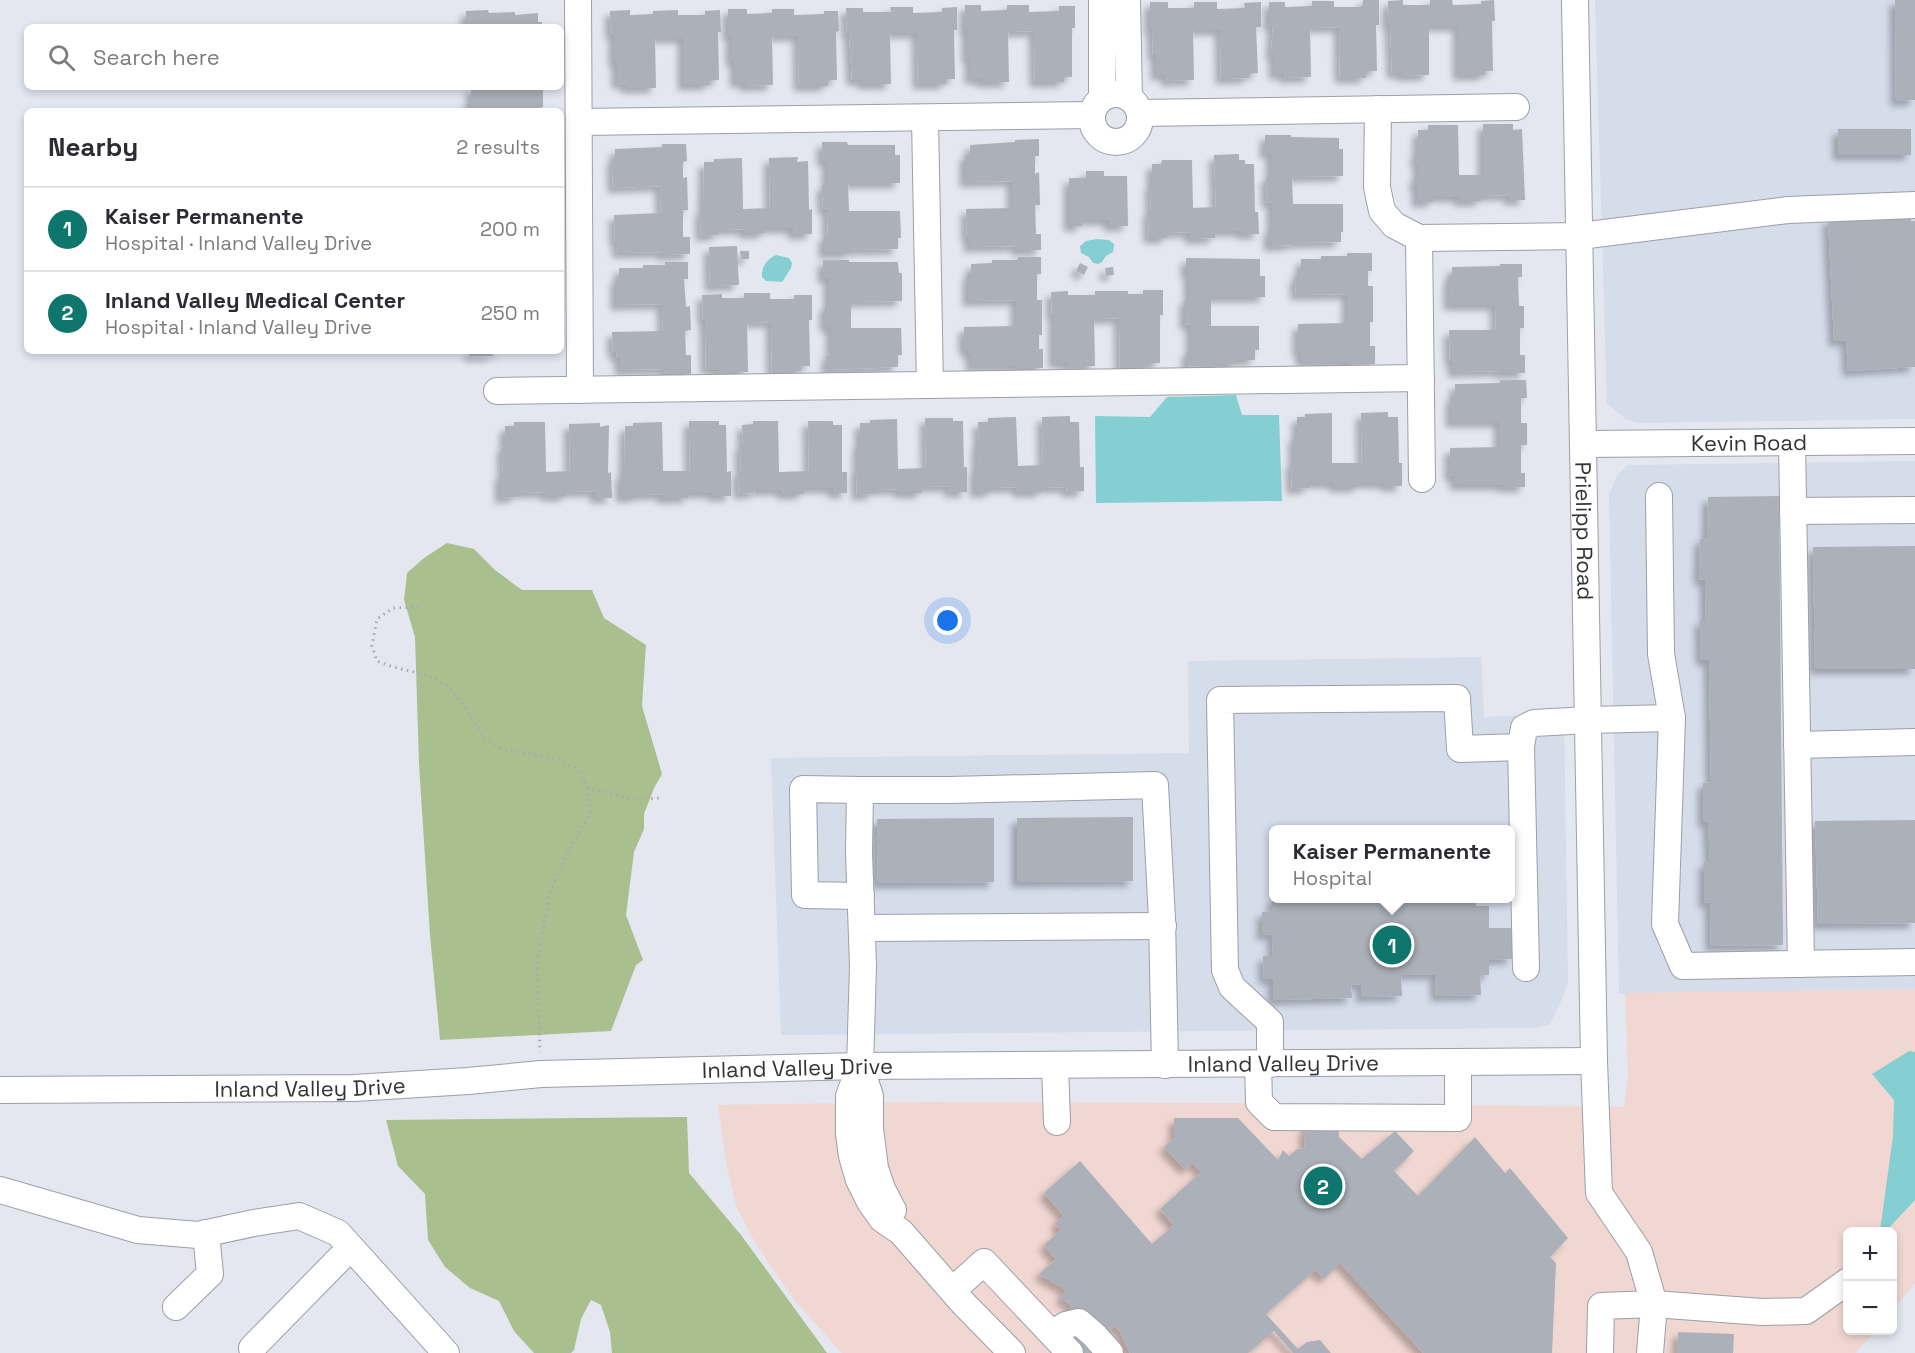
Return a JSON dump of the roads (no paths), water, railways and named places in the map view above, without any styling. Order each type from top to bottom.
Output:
[{"type":"street","points":[[578,0],[580,390]]},
{"type":"street","points":[[1102,0],[1097,107],[1093,127],[1104,140],[1119,143],[1134,136],[1141,122],[1135,106],[1127,0]]},
{"type":"street","name":"Prielipp Road","points":[[1575,0],[1594,1061],[1599,1193],[1639,1252],[1654,1304]]},
{"type":"street","points":[[579,122],[925,118],[1097,107],[1117,94],[1135,106],[1378,109],[1516,106]]},
{"type":"street","points":[[1378,109],[1378,198],[1382,211],[1394,225],[1419,238],[1580,236],[1788,210],[1915,205]]},
{"type":"street","points":[[925,118],[930,385]]},
{"type":"street","points":[[1419,238],[1422,479]]},
{"type":"street","points":[[496,391],[1421,378]]},
{"type":"street","name":"Kevin Road","points":[[1584,444],[1915,441]]},
{"type":"street","points":[[1792,442],[1801,964]]},
{"type":"street","points":[[1659,496],[1661,654],[1672,718],[1665,924],[1683,966],[1915,962]]},
{"type":"street","points":[[1793,511],[1915,510]]},
{"type":"street","points":[[1458,1063],[1458,1118],[1274,1117],[1259,1102],[1270,1022],[1232,987],[1226,970],[1220,700],[1457,698],[1460,748],[1521,747]]},
{"type":"street","points":[[1526,968],[1521,747],[1524,728],[1534,723],[1672,718]]},
{"type":"street","points":[[1797,745],[1915,742]]},
{"type":"street","points":[[861,896],[805,895],[803,789],[950,790],[1155,785],[1163,926],[1165,1065]]},
{"type":"street","points":[[860,789],[859,853],[862,928],[860,1066],[870,1096],[870,1129],[875,1168],[901,1232],[1012,1353]]},
{"type":"street","points":[[862,928],[1163,926]]},
{"type":"street","name":"Inland Valley Drive","points":[[0,1090],[354,1088],[541,1074],[860,1066],[1594,1061]]},
{"type":"street","points":[[1055,1065],[1057,1122]]},
{"type":"street","points":[[0,1179],[0,1190],[138,1230],[198,1235],[299,1216],[338,1233],[438,1350]]},
{"type":"street","points":[[176,1307],[210,1274],[206,1233]]},
{"type":"street","points":[[252,1348],[351,1248]]},
{"type":"street","points":[[953,1290],[984,1262],[1070,1353]]},
{"type":"street","points":[[1599,1353],[1601,1306],[1654,1304],[1762,1312],[1806,1311],[1843,1285]]},
{"type":"street","points":[[1650,1353],[1654,1304]]},
{"type":"street","points":[[1052,1333],[1066,1325],[1079,1322],[1110,1353]]},
{"type":"water","points":[[1109,240],[1114,244],[1113,252],[1098,264],[1093,263],[1089,257],[1081,253],[1080,246],[1086,241]]},
{"type":"water","points":[[776,255],[789,258],[792,263],[791,268],[782,282],[766,281],[762,277],[764,267],[767,261]]},
{"type":"water","points":[[1236,395],[1242,415],[1279,415],[1282,501],[1096,503],[1095,416],[1150,417],[1167,397]]},
{"type":"water","points":[[1909,1051],[1915,1052],[1915,1200],[1890,1227],[1881,1227],[1893,1136],[1894,1100],[1872,1074]]},
{"type":"place","name":"Kaiser Permanente","points":[[1392,945]]},
{"type":"place","name":"Inland Valley Medical Center","points":[[1323,1186]]}]
